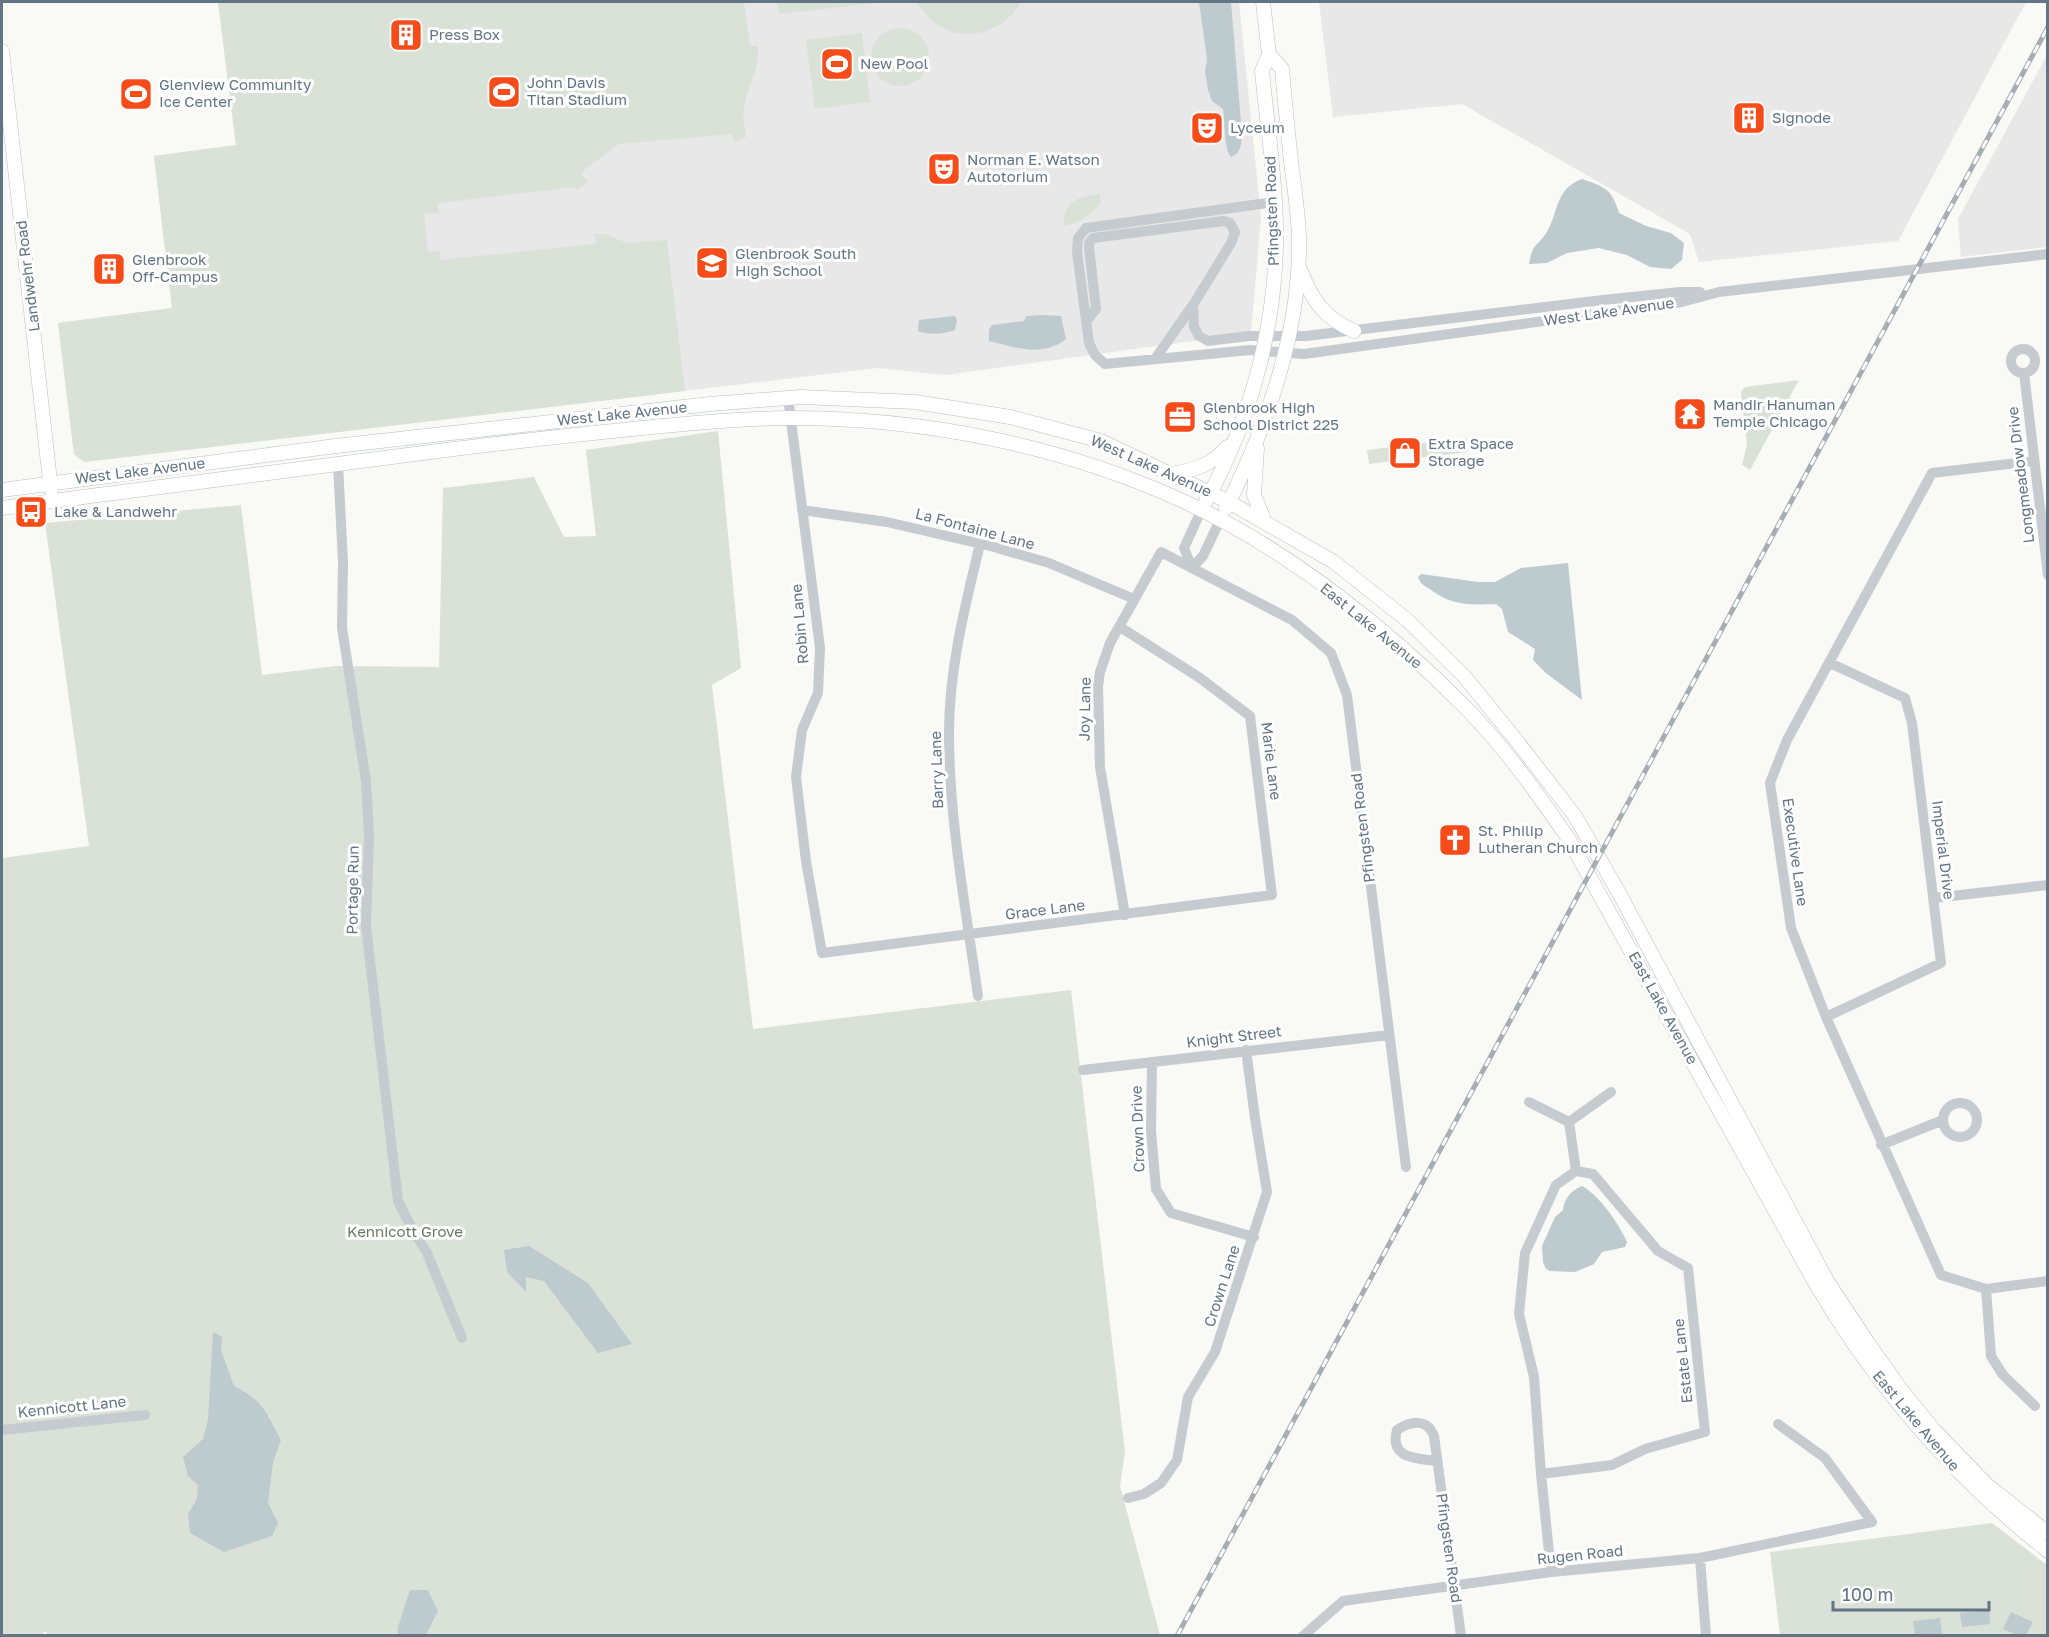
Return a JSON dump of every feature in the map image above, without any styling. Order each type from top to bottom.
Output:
[{"type":"main road","name":"Pfingsten Road","points":[[1201,511],[1237,434],[1252,395],[1266,336],[1275,277],[1275,202],[1262,70],[1269,54],[1263,2]]},
{"type":"main road","name":"Landwehr Road","points":[[2,51],[52,501]]},
{"type":"main road","name":"Pfingsten Road","points":[[1220,520],[1257,437],[1293,324],[1299,238],[1282,69],[1269,54]]},
{"type":"main road","points":[[1298,264],[1308,291],[1320,307],[1332,319],[1354,331]]},
{"type":"main road","name":"West Lake Avenue","points":[[2,490],[336,446],[788,397],[915,402],[1010,417],[1101,441],[1229,502]]},
{"type":"main road","name":"West Lake Avenue","points":[[2,508],[559,436],[732,419],[791,418],[845,419],[924,426],[977,435],[1029,448],[1128,479],[1220,520]]},
{"type":"main road","points":[[1172,474],[1205,465],[1218,458],[1237,434]]},
{"type":"main road","points":[[1257,437],[1254,495],[1265,522]]},
{"type":"main road","name":"East Lake Avenue","points":[[1229,502],[1334,562],[1407,620],[1464,676],[1516,740],[1575,816],[1827,1281],[1868,1344],[1899,1387],[1941,1437],[1987,1485],[2048,1533]]},
{"type":"main road","name":"East Lake Avenue","points":[[1220,520],[1270,548],[1372,623],[1417,661],[1469,711],[1501,747],[1568,838],[1813,1279],[1851,1340],[1898,1404],[1966,1481],[2048,1551]]},
{"type":"street","points":[[1086,322],[1077,252],[1078,238],[1086,228],[1275,202]]},
{"type":"street","points":[[1086,322],[1096,309],[1089,247],[1093,238],[1224,221],[1230,223],[1234,227],[1234,237],[1193,305],[1155,359]]},
{"type":"street","name":"West Lake Avenue","points":[[1086,322],[1092,349],[1105,364],[1263,351],[1304,354],[1671,303],[1719,292],[2048,254]]},
{"type":"street","name":"West Lake Avenue","points":[[1193,305],[1194,327],[1199,336],[1208,341],[1354,331],[1602,300],[1680,292],[1719,292]]},
{"type":"street","name":"Longmeadow Drive","points":[[2024,373],[2048,575]]},
{"type":"street","name":"Robin Lane","points":[[788,397],[820,648],[818,693],[802,730],[796,777],[806,861],[822,953]]},
{"type":"street","name":"Executive Lane","points":[[1986,1289],[1941,1275],[1881,1145],[1826,1017],[1791,928],[1770,783],[1787,740],[1932,473],[2034,461]]},
{"type":"street","name":"Portage Run","points":[[338,464],[342,628],[366,781],[369,836],[366,926],[398,1201],[427,1253],[462,1338]]},
{"type":"street","name":"La Fontaine Lane","points":[[802,510],[887,522],[980,544],[1049,563],[1134,599]]},
{"type":"street","name":"Pfingsten Road","points":[[1201,511],[1184,548],[1192,568],[1292,620],[1331,653],[1347,695],[1406,1167]]},
{"type":"street","name":"Pfingsten Road","points":[[1192,568],[1203,556],[1220,520]]},
{"type":"street","name":"Barry Lane","points":[[978,996],[954,831],[949,732],[953,672],[963,613],[980,544]]},
{"type":"street","name":"Joy Lane","points":[[1125,915],[1100,767],[1098,686],[1100,672],[1110,643],[1161,552],[1192,568]]},
{"type":"street","name":"Marie Lane","points":[[1120,627],[1200,678],[1250,716],[1272,895]]},
{"type":"street","name":"Imperial Drive","points":[[1826,1017],[1941,963],[1912,723],[1905,698],[1830,663]]},
{"type":"street","points":[[1934,898],[2048,885]]},
{"type":"street","name":"Grace Lane","points":[[822,953],[1272,895]]},
{"type":"street","name":"Knight Street","points":[[1083,1070],[1389,1035]]},
{"type":"street","name":"Crown Lane","points":[[1128,1498],[1144,1494],[1161,1483],[1178,1460],[1188,1397],[1215,1352],[1267,1192],[1246,1050]]},
{"type":"street","name":"Crown Drive","points":[[1152,1062],[1151,1131],[1156,1189],[1171,1213],[1254,1237]]},
{"type":"street","points":[[1569,1122],[1611,1092]]},
{"type":"street","points":[[1529,1102],[1569,1122]]},
{"type":"street","points":[[1881,1145],[1943,1120]]},
{"type":"street","points":[[1551,1572],[1534,1377],[1519,1314],[1525,1253],[1556,1185],[1576,1171],[1569,1122]]},
{"type":"street","name":"Estate Lane","points":[[1541,1474],[1612,1465],[1645,1449],[1705,1432],[1688,1268],[1658,1251],[1593,1174],[1576,1171]]},
{"type":"street","points":[[2035,1406],[2003,1375],[1990,1356],[1986,1289],[2048,1281]]},
{"type":"street","name":"Kennicott Lane","points":[[2,1430],[146,1415]]},
{"type":"street","name":"Rugen Road","points":[[1303,1635],[1343,1601],[1551,1572],[1700,1558],[1872,1522],[1825,1458],[1778,1424]]},
{"type":"street","name":"Pfingsten Road","points":[[1436,1461],[1461,1635]]},
{"type":"street","points":[[1700,1558],[1706,1635]]},
{"type":"shaded area","name":"Glenbrook South High School","points":[[218,2],[1239,2],[1261,217],[1251,333],[945,375],[877,368],[84,462],[74,454],[58,323],[172,308],[154,156],[236,145]]},
{"type":"shaded area","points":[[1199,2],[1231,2],[1242,135],[1239,151],[1231,157],[1226,142],[1223,109],[1212,101],[1208,90],[1205,72],[1207,59]]},
{"type":"shaded area","points":[[1319,2],[2026,2],[1898,241],[1699,262],[1690,234],[1462,104],[1333,117]]},
{"type":"shaded area","points":[[2047,55],[2047,247],[1961,257],[1958,219]]},
{"type":"shaded area","points":[[1582,179],[1606,190],[1614,199],[1619,213],[1646,226],[1671,233],[1684,243],[1682,260],[1671,269],[1650,267],[1627,255],[1599,248],[1567,253],[1547,263],[1529,264],[1534,248],[1551,224],[1562,195],[1573,183]]},
{"type":"shaded area","points":[[955,316],[957,320],[955,330],[937,334],[918,331],[919,320]]},
{"type":"shaded area","points":[[1026,316],[1061,316],[1066,339],[1057,345],[1038,350],[989,341],[989,330],[992,325],[1024,321]]},
{"type":"shaded area","points":[[1568,563],[1582,700],[1547,674],[1533,660],[1535,649],[1508,632],[1502,609],[1496,604],[1454,602],[1425,586],[1418,577],[1421,574],[1478,582],[1495,582],[1521,568]]},
{"type":"shaded area","points":[[1582,1186],[1596,1196],[1627,1242],[1625,1247],[1602,1252],[1594,1264],[1575,1272],[1550,1271],[1546,1269],[1543,1262],[1542,1246],[1555,1217],[1563,1210],[1571,1192]]},
{"type":"shaded area","points":[[529,1246],[588,1283],[632,1344],[598,1353],[544,1281],[526,1277],[526,1292],[507,1272],[504,1250]]},
{"type":"shaded area","points":[[213,1332],[222,1337],[221,1350],[234,1386],[258,1402],[281,1440],[273,1462],[268,1503],[278,1523],[272,1536],[224,1552],[190,1533],[188,1514],[197,1499],[198,1485],[188,1476],[183,1457],[203,1439],[208,1420]]},
{"type":"shaded area","points":[[410,1590],[428,1590],[438,1611],[426,1635],[398,1635],[398,1627]]},
{"type":"shaded area","points":[[1989,1610],[1990,1624],[1962,1627],[1960,1613]]},
{"type":"shaded area","points":[[2011,1612],[2033,1622],[2026,1635],[2017,1635],[2003,1629]]},
{"type":"shaded area","points":[[1940,1618],[1942,1635],[1915,1635],[1913,1621]]},
{"type":"green space","points":[[218,2],[744,2],[750,46],[758,46],[757,63],[743,111],[746,137],[734,143],[732,134],[619,144],[585,169],[582,176],[589,181],[576,190],[575,187],[438,203],[439,213],[424,214],[428,252],[439,251],[441,260],[596,244],[594,234],[605,234],[627,243],[667,240],[685,391],[84,462],[74,454],[58,323],[172,308],[154,156],[236,145]]},
{"type":"green space","points":[[777,2],[884,2],[779,14]]},
{"type":"green space","points":[[917,2],[1021,2],[1011,16],[998,26],[984,32],[969,34],[954,32],[940,26],[927,16]]},
{"type":"green space","points":[[894,28],[906,28],[921,36],[929,51],[929,63],[921,78],[906,86],[894,86],[879,78],[871,63],[871,51],[879,36]]},
{"type":"green space","name":"New Pool","points":[[862,33],[870,102],[815,109],[806,40]]},
{"type":"green space","points":[[1100,194],[1101,203],[1093,211],[1080,221],[1064,226],[1066,211],[1073,202]]},
{"type":"green space","points":[[1799,380],[1750,470],[1742,465],[1747,444],[1741,392],[1745,387]]},
{"type":"green space","name":"Kennicott Grove","points":[[718,431],[741,668],[712,685],[753,1029],[1071,990],[1125,1452],[1120,1486],[1160,1635],[48,1636],[46,1631],[40,1635],[2,1635],[2,858],[89,846],[45,523],[241,505],[262,675],[336,666],[439,667],[443,488],[534,477],[564,537],[596,536],[586,450]]},
{"type":"green space","points":[[1467,438],[1468,452],[1369,464],[1367,450]]},
{"type":"green space","points":[[1992,1523],[2047,1565],[2047,1635],[1780,1635],[1770,1552]]},
{"type":"railway","points":[[1177,1636],[2048,27]]},
{"type":"place","name":"Press Box","points":[[406,35]]},
{"type":"place","name":"New Pool","points":[[837,64]]},
{"type":"place","name":"John Davis Titan Stadium","points":[[504,92]]},
{"type":"place","name":"Glenview Community Ice Center","points":[[136,94]]},
{"type":"place","name":"Signode","points":[[1749,118]]},
{"type":"place","name":"Lyceum","points":[[1207,128]]},
{"type":"place","name":"Norman E. Watson Autotorium","points":[[944,169]]},
{"type":"place","name":"Glenbrook South High School","points":[[712,263]]},
{"type":"place","name":"Glenbrook Off-Campus","points":[[109,269]]},
{"type":"place","name":"Mandir Hanuman Temple Chicago","points":[[1690,414]]},
{"type":"place","name":"Glenbrook High School District 225","points":[[1180,417]]},
{"type":"place","name":"Extra Space Storage","points":[[1405,453]]},
{"type":"place","name":"Lake & Landwehr","points":[[31,512]]},
{"type":"place","name":"St. Philip Lutheran Church","points":[[1455,840]]}]
